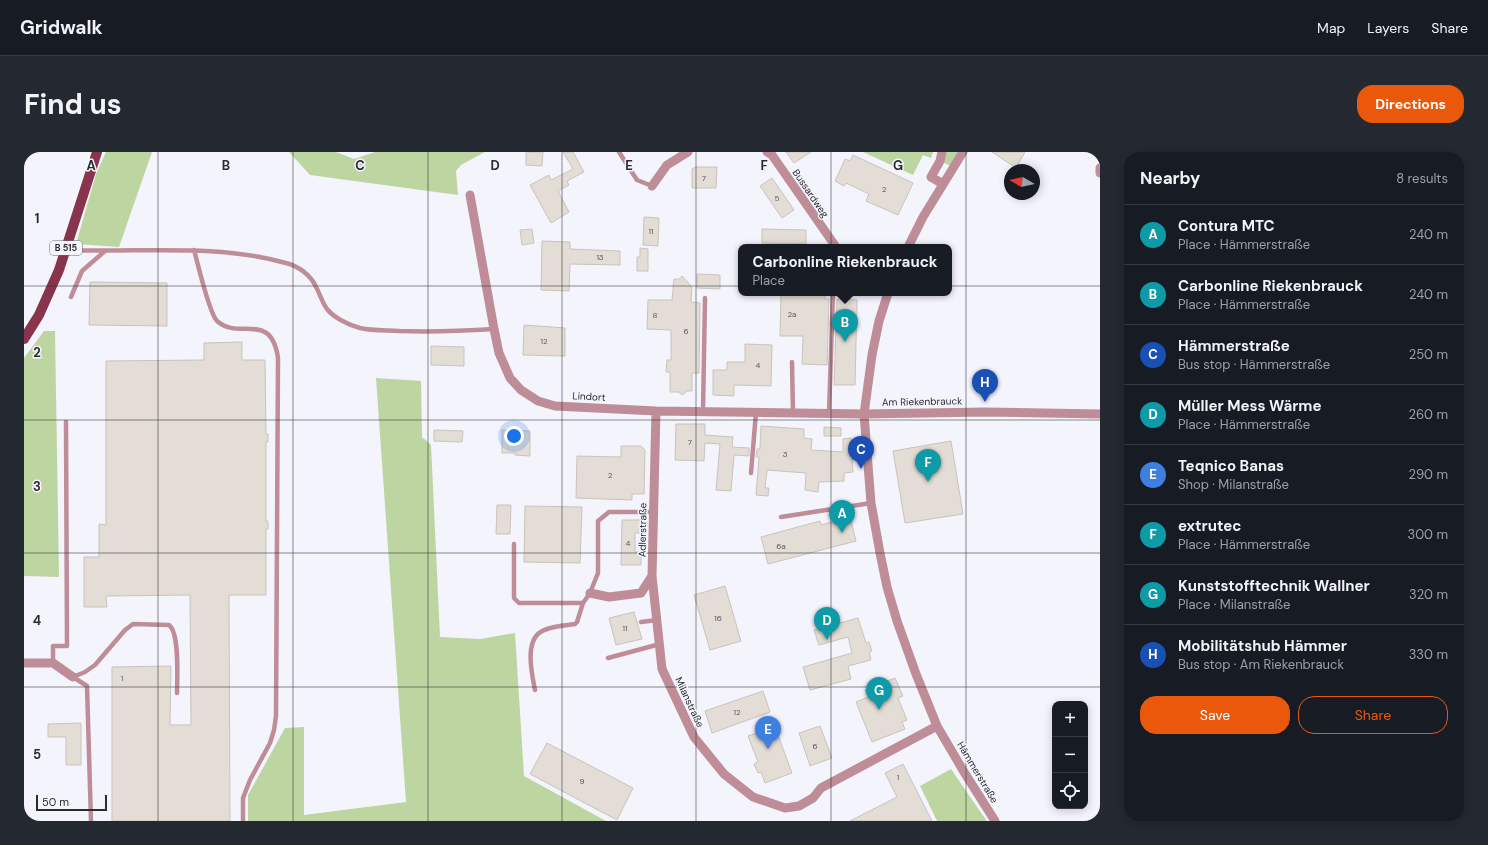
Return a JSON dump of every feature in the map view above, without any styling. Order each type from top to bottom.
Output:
[{"type":"main road","name":"B 515","points":[[24,339],[39,315],[59,270],[96,152]]},
{"type":"street","points":[[652,186],[667,165],[688,152]]},
{"type":"street","name":"Bussardweg","points":[[767,152],[772,155],[834,244]]},
{"type":"street","points":[[942,152],[940,161],[931,177],[943,184]]},
{"type":"street","points":[[910,244],[923,217],[963,152]]},
{"type":"street","points":[[1100,168],[1100,173]]},
{"type":"street","name":"Lindort","points":[[470,195],[499,353],[510,378],[521,390],[538,401],[555,406],[656,411],[864,414]]},
{"type":"street","name":"Hämmerstraße","points":[[886,296],[879,320],[872,355],[864,414],[870,503],[887,587],[897,622],[937,726],[964,772],[996,821]]},
{"type":"street","name":"Adlerstraße","points":[[652,576],[656,411]]},
{"type":"street","name":"Am Riekenbrauck","points":[[864,414],[985,412],[1100,414]]},
{"type":"street","points":[[590,593],[609,597],[641,593],[652,576]]},
{"type":"street","name":"Milanstraße","points":[[652,576],[662,669],[694,737],[724,774],[753,797],[785,808],[799,806],[813,798],[821,788],[937,726]]},
{"type":"street","points":[[24,663],[53,663],[73,677]]},
{"type":"lane","points":[[619,152],[637,180],[652,186]]},
{"type":"lane","points":[[65,250],[194,250],[246,255],[288,263],[301,269],[309,276],[316,286],[327,309],[343,321],[359,327],[371,330],[434,332],[494,329]]},
{"type":"lane","points":[[194,250],[209,303],[217,320],[234,328],[264,331],[276,344],[278,358],[276,716],[270,743],[250,780],[243,798],[243,821]]},
{"type":"lane","points":[[71,297],[82,271],[105,251]]},
{"type":"lane","points":[[828,413],[833,296]]},
{"type":"lane","points":[[703,411],[705,298]]},
{"type":"lane","points":[[792,362],[793,413]]},
{"type":"lane","points":[[751,473],[756,412]]},
{"type":"lane","points":[[53,663],[53,646],[67,646],[66,422]]},
{"type":"lane","points":[[781,517],[870,503]]},
{"type":"lane","points":[[534,690],[530,658],[531,648],[535,638],[539,633],[548,629],[575,624],[577,622],[583,603],[590,593],[598,573],[598,522],[609,512],[654,512]]},
{"type":"lane","points":[[514,544],[514,598],[519,603],[583,603]]},
{"type":"lane","points":[[642,622],[657,620]]},
{"type":"lane","points":[[73,677],[95,665],[125,630],[133,624],[169,625],[173,628],[176,640],[177,693]]},
{"type":"lane","points":[[608,658],[660,644]]},
{"type":"lane","points":[[73,677],[87,686],[91,821]]},
{"type":"green space","points":[[106,152],[152,152],[119,247],[76,244],[96,174]]},
{"type":"green space","points":[[289,152],[336,152],[354,159],[375,152],[485,152],[461,165],[456,171],[458,195],[310,175]]},
{"type":"green space","points":[[863,152],[933,152],[931,158],[923,155],[913,175]]},
{"type":"green space","points":[[942,152],[963,152],[953,167],[940,161]]},
{"type":"green space","points":[[44,331],[55,331],[59,577],[24,576],[24,358]]},
{"type":"green space","points":[[376,378],[421,381],[422,437],[431,445],[440,637],[480,639],[515,633],[524,776],[606,821],[248,821],[248,795],[285,728],[304,727],[304,815],[406,802]]},
{"type":"green space","points":[[951,769],[986,821],[937,821],[920,786]]},
{"type":"building","points":[[526,152],[543,152],[542,166],[526,165]]},
{"type":"building","points":[[563,152],[573,152],[584,172],[567,181],[569,185],[558,191],[569,212],[551,223],[530,185],[549,175],[551,180],[573,169]]},
{"type":"building","points":[[786,152],[811,152],[794,163]]},
{"type":"building","points":[[992,152],[1025,152],[1018,164],[1010,164]]},
{"type":"building","points":[[853,155],[913,183],[898,215],[866,201],[869,194],[846,183],[844,186],[835,181],[845,159],[850,161]]},
{"type":"building","points":[[696,167],[717,167],[716,188],[692,188],[692,169]]},
{"type":"building","points":[[772,178],[794,210],[782,218],[760,186]]},
{"type":"building","points":[[644,217],[659,218],[658,246],[643,245]]},
{"type":"building","points":[[532,229],[534,243],[522,245],[520,230]]},
{"type":"building","points":[[762,229],[806,230],[806,244],[762,243]]},
{"type":"building","points":[[542,241],[570,242],[570,249],[620,251],[620,265],[570,264],[569,291],[541,290]]},
{"type":"building","points":[[640,248],[648,249],[648,271],[637,271],[637,257],[640,257]]},
{"type":"building","points":[[697,274],[720,275],[720,289],[697,288]]},
{"type":"building","points":[[682,276],[692,287],[691,302],[700,303],[699,373],[692,373],[692,391],[687,391],[682,395],[679,392],[670,392],[670,372],[666,372],[667,360],[671,360],[671,330],[647,329],[648,300],[672,300],[674,279],[679,279]]},
{"type":"building","points":[[90,282],[167,283],[167,326],[89,325]]},
{"type":"building","points":[[781,296],[825,296],[825,299],[829,299],[827,365],[802,364],[803,336],[780,336]]},
{"type":"building","points":[[837,299],[857,300],[855,385],[834,385]]},
{"type":"building","points":[[524,325],[565,328],[565,356],[523,355]]},
{"type":"building","points":[[242,342],[242,360],[265,360],[266,434],[268,434],[268,442],[266,442],[266,521],[268,521],[268,529],[266,529],[266,595],[229,595],[230,821],[112,821],[112,667],[171,666],[170,725],[191,725],[190,595],[106,596],[107,607],[84,607],[84,557],[99,557],[99,524],[106,525],[106,361],[204,360],[204,343]]},
{"type":"building","points":[[745,344],[772,345],[771,386],[734,385],[734,396],[713,395],[713,370],[727,370],[727,362],[745,362]]},
{"type":"building","points":[[431,346],[464,347],[464,366],[431,365]]},
{"type":"building","points":[[676,424],[705,424],[705,435],[733,437],[732,447],[749,448],[749,456],[734,455],[731,491],[716,490],[720,444],[705,443],[704,461],[675,460]]},
{"type":"building","points":[[761,426],[804,429],[804,438],[812,439],[811,450],[843,452],[843,439],[851,438],[853,472],[844,473],[844,481],[819,482],[818,492],[805,490],[806,473],[767,470],[765,488],[769,488],[768,496],[756,495],[759,457],[756,457],[757,449],[760,449]]},
{"type":"building","points":[[824,427],[841,428],[841,436],[824,436]]},
{"type":"building","points":[[434,430],[463,431],[462,442],[434,441]]},
{"type":"building","points":[[502,430],[530,431],[530,456],[515,455],[515,453],[502,453]]},
{"type":"building","points":[[951,441],[963,514],[905,523],[893,451]]},
{"type":"building","points":[[621,446],[641,446],[645,450],[644,494],[632,494],[632,500],[576,498],[577,456],[621,457]]},
{"type":"building","points":[[497,505],[511,505],[510,534],[496,534]]},
{"type":"building","points":[[525,506],[582,507],[580,563],[524,562]]},
{"type":"building","points":[[850,517],[856,541],[768,564],[761,537],[820,521],[821,525]]},
{"type":"building","points":[[622,520],[642,520],[641,533],[635,533],[635,552],[641,552],[641,565],[621,565]]},
{"type":"building","points":[[725,586],[741,641],[710,650],[694,595]]},
{"type":"building","points":[[634,612],[642,639],[616,645],[609,618]]},
{"type":"building","points":[[858,618],[866,643],[869,642],[872,651],[869,652],[871,660],[848,666],[851,679],[810,690],[803,667],[852,653],[848,637],[819,645],[814,630]]},
{"type":"building","points":[[895,678],[903,696],[898,698],[907,720],[902,722],[905,729],[872,742],[856,702],[868,697],[865,690]]},
{"type":"building","points":[[763,691],[770,712],[712,733],[705,711]]},
{"type":"building","points":[[81,723],[81,765],[66,765],[66,737],[48,737],[48,724]]},
{"type":"building","points":[[820,726],[832,758],[810,766],[799,733]]},
{"type":"building","points":[[775,727],[792,773],[765,783],[761,772],[758,773],[754,764],[758,762],[748,736]]},
{"type":"building","points":[[547,743],[633,788],[617,820],[530,774]]},
{"type":"building","points":[[903,764],[932,821],[850,821],[897,797],[885,773]]},
{"type":"place","name":"Carbonline Riekenbrauck","points":[[845,342]]},
{"type":"place","name":"Mobilitätshub Hämmer","points":[[985,402]]},
{"type":"place","name":"Hämmerstraße","points":[[861,469]]},
{"type":"place","name":"extrutec","points":[[928,482]]},
{"type":"place","name":"Contura MTC","points":[[842,533]]},
{"type":"place","name":"Müller Mess Wärme","points":[[827,640]]},
{"type":"place","name":"Kunststofftechnik Wallner","points":[[879,710]]},
{"type":"place","name":"Teqnico Banas","points":[[768,749]]}]
